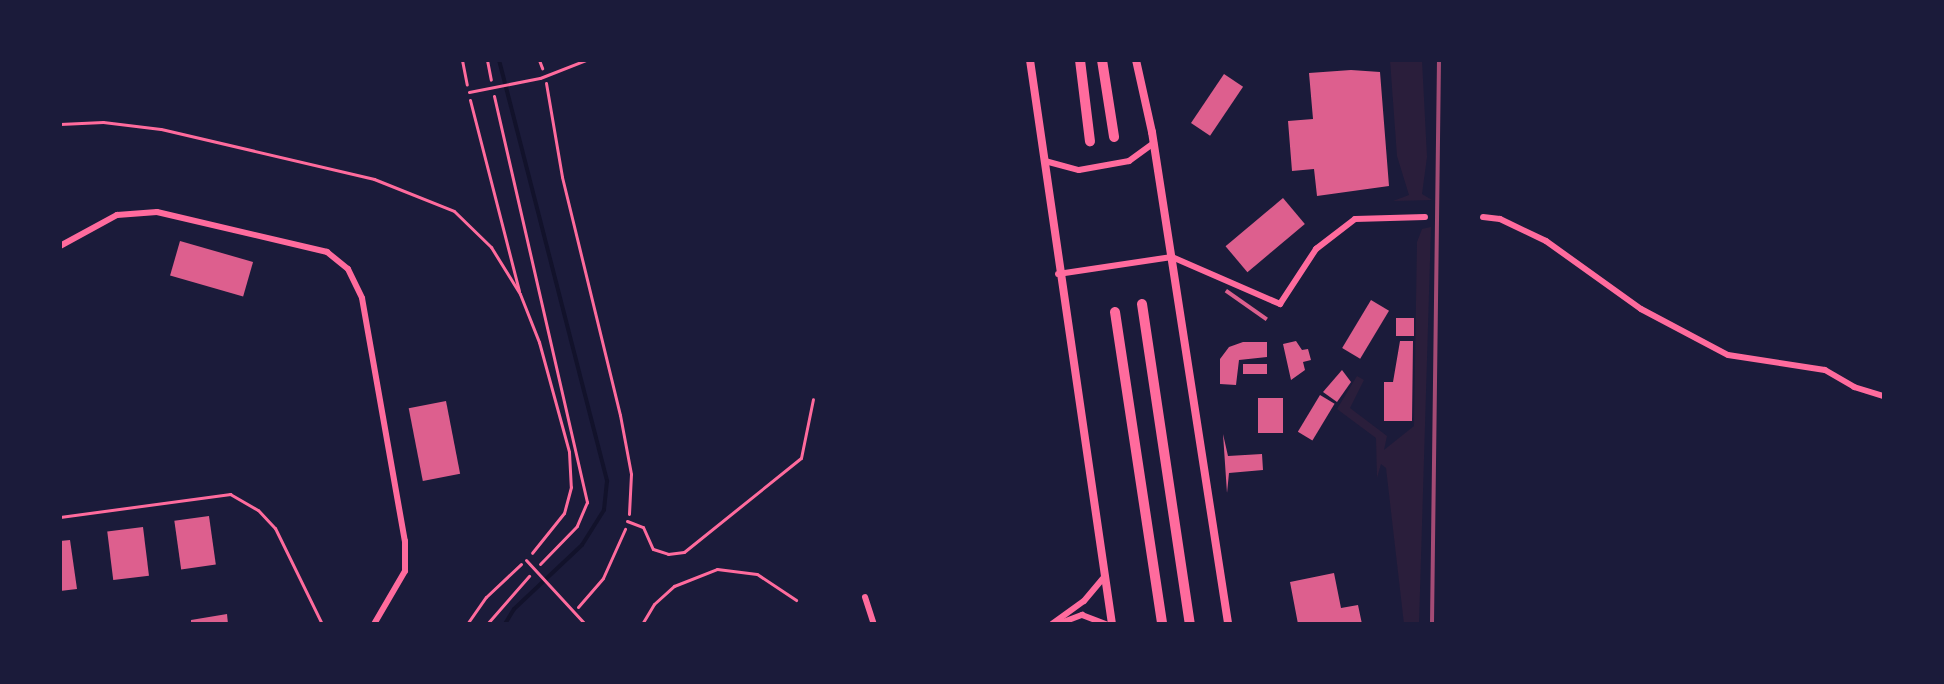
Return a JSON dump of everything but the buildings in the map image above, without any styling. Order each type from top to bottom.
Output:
[{"type":"highway","points":[[1080,60],[1090,141]]},
{"type":"highway","points":[[1102,60],[1114,137]]},
{"type":"highway","points":[[1142,304],[1190,624]]},
{"type":"highway","points":[[1115,312],[1162,624]]},
{"type":"street","points":[[1030,60],[1041,159],[1112,624]]},
{"type":"street","points":[[1136,60],[1154,143],[1228,624]]},
{"type":"street","points":[[1041,159],[1079,170],[1129,161],[1154,143]]},
{"type":"street","points":[[60,246],[117,215],[157,212],[327,252],[348,269],[362,298],[405,541],[405,571],[374,624]]},
{"type":"street","points":[[1058,274],[1172,257],[1280,304],[1316,249],[1355,219],[1425,217]]},
{"type":"street","points":[[1483,217],[1500,219],[1546,241],[1641,309],[1728,355],[1825,370],[1854,387],[1884,396]]},
{"type":"street","points":[[1055,624],[1084,601],[1105,576]]},
{"type":"street","points":[[865,597],[874,624]]},
{"type":"street","points":[[1055,624],[1082,615],[1106,624]]},
{"type":"lane","points":[[471,92],[543,77],[586,60]]},
{"type":"lane","points":[[627,521],[643,527],[653,549],[684,552],[801,458],[813,399]]},
{"type":"lane","points":[[60,517],[230,494],[258,510],[275,528],[322,624]]},
{"type":"lane","points":[[526,560],[576,609],[585,624]]},
{"type":"lane","points":[[642,624],[654,604],[674,586],[717,569],[757,574],[796,600]]},
{"type":"path","points":[[462,60],[520,294],[556,399],[571,487],[564,513],[526,560],[486,597],[467,624]]},
{"type":"path","points":[[487,60],[587,502],[577,526],[487,624]]},
{"type":"path","points":[[539,60],[562,177],[620,415],[631,474],[627,521],[603,578],[576,609]]},
{"type":"path","points":[[60,124],[103,122],[161,129],[333,168],[412,193],[454,211],[491,247],[520,294]]},
{"type":"shaded area","points":[[1390,60],[1422,60],[1427,157],[1422,194],[1432,200],[1393,201],[1409,195],[1397,156]]},
{"type":"shaded area","points":[[1431,227],[1419,624],[1404,624],[1386,468],[1381,464],[1377,478],[1376,438],[1337,409],[1357,376],[1364,380],[1350,408],[1387,436],[1384,450],[1414,426],[1417,242],[1422,229]]},
{"type":"waterway","points":[[499,60],[607,481],[604,510],[582,545],[514,609],[505,624]]},
{"type":"railway","points":[[1432,624],[1439,60]]}]
